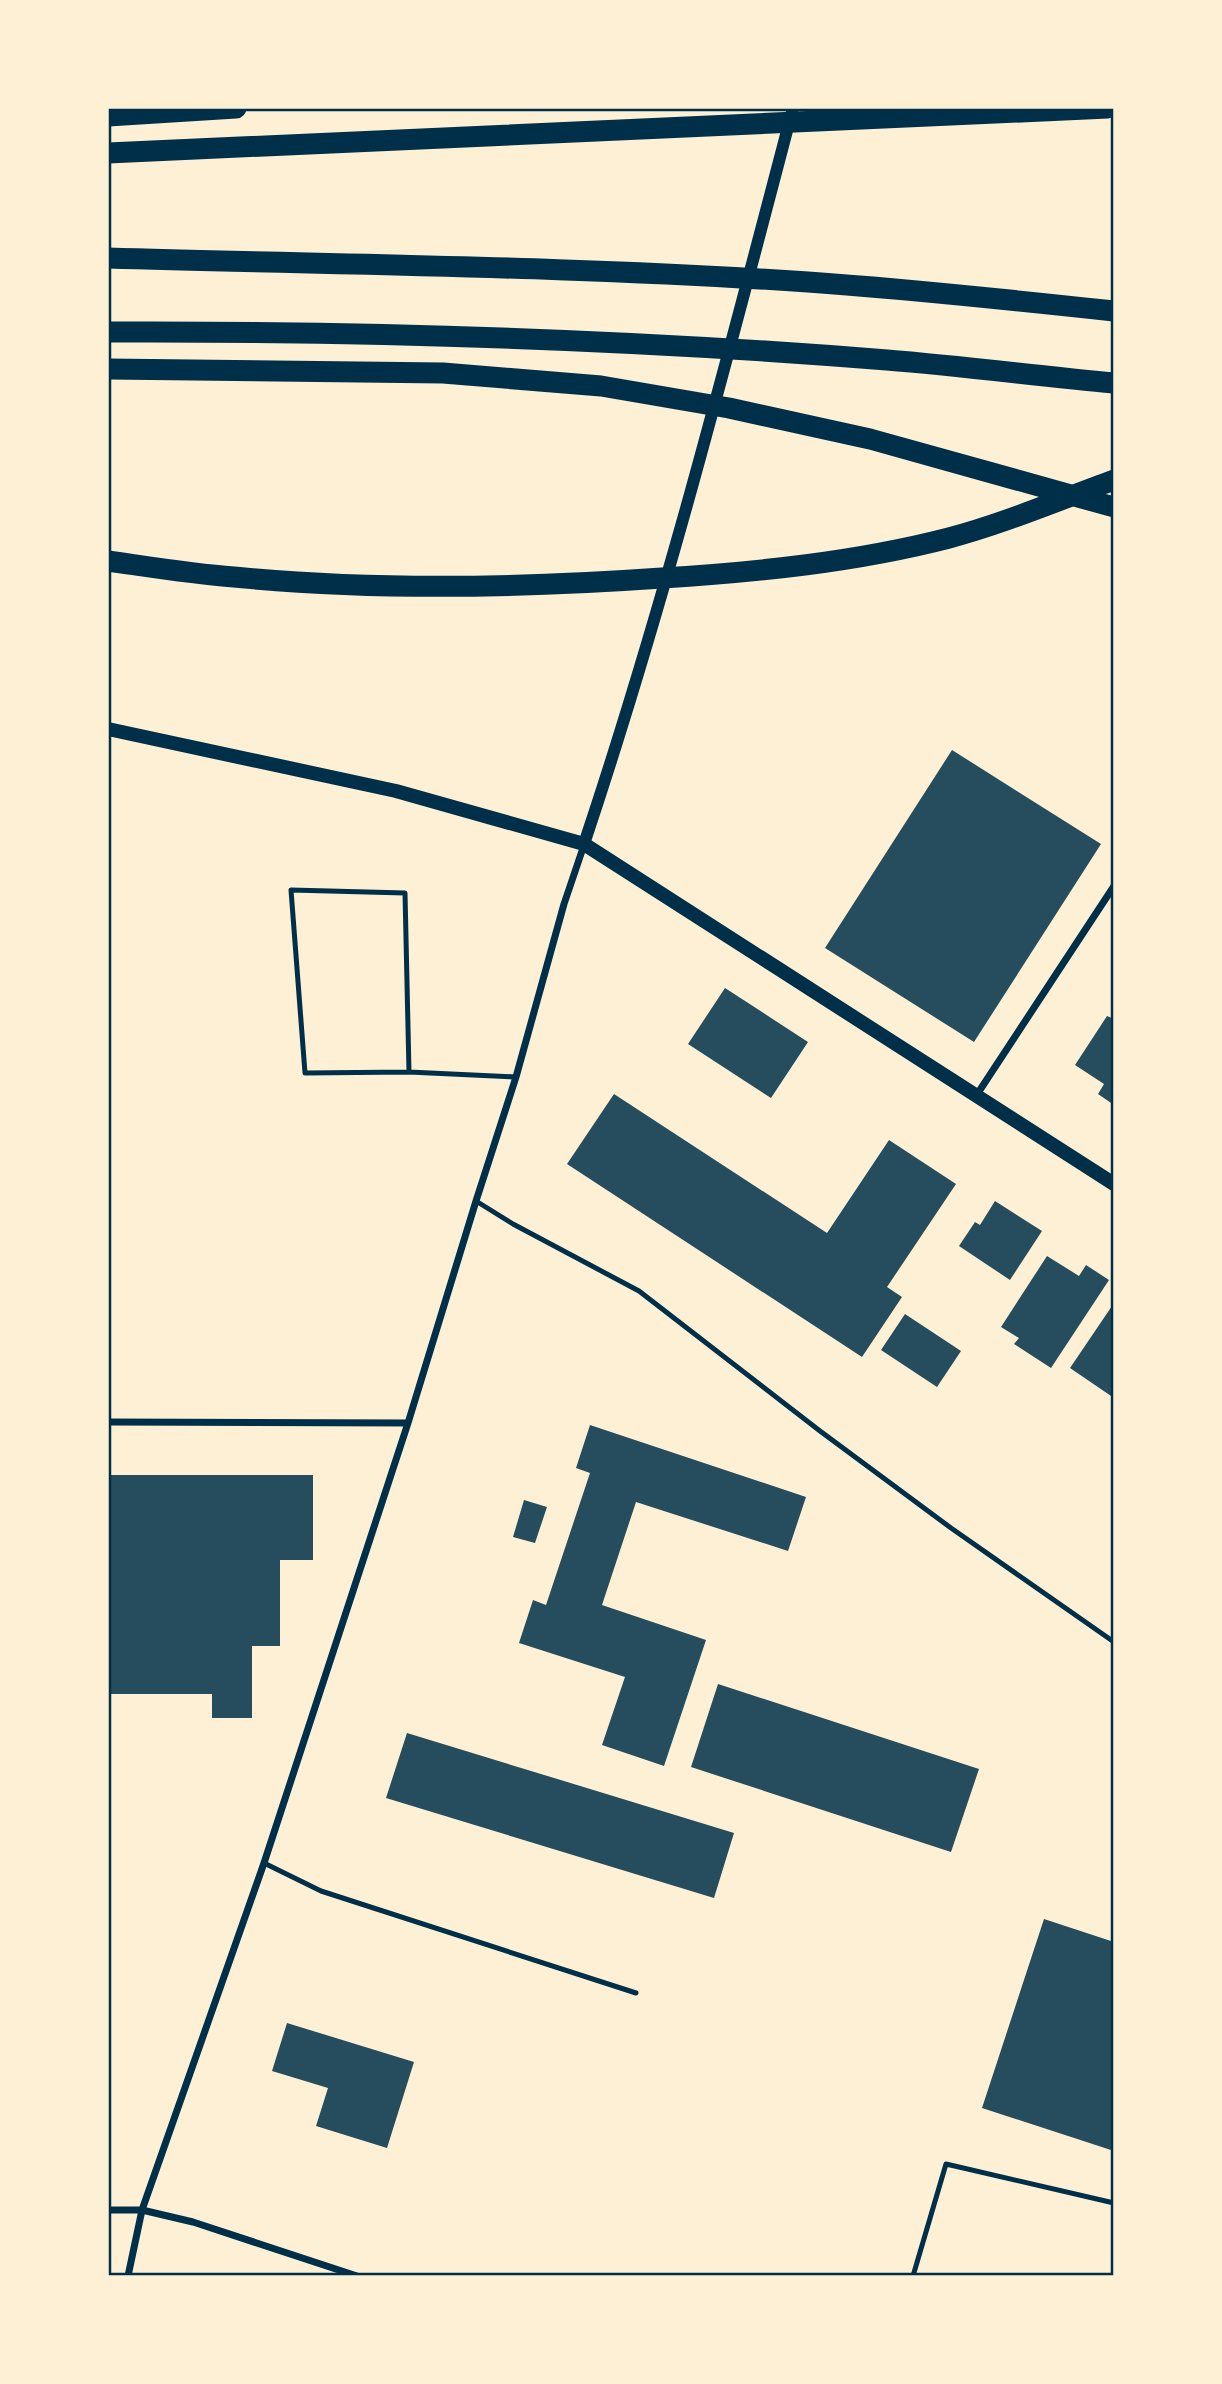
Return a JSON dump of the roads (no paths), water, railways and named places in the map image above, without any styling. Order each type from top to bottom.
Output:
[{"type":"highway","points":[[108,116],[236,108]]},
{"type":"highway","points":[[108,153],[1108,108]]},
{"type":"highway","points":[[108,258],[583,271],[807,282],[1114,311]]},
{"type":"highway","points":[[108,332],[269,331],[586,341],[890,360],[1114,383]]},
{"type":"highway","points":[[108,369],[443,373],[601,386],[729,408],[870,439],[1114,507]]},
{"type":"highway","points":[[108,562],[235,578],[357,584],[516,585],[735,573],[860,556],[949,538],[1030,512],[1114,480]]},
{"type":"main road","points":[[108,729],[396,791],[584,844],[1113,1183]]},
{"type":"street","points":[[128,2276],[142,2210],[264,1863],[408,1423],[475,1201],[516,1077],[564,904],[620,736],[707,438],[793,108]]},
{"type":"street","points":[[975,1097],[1114,886]]},
{"type":"street","points":[[108,1422],[408,1423]]},
{"type":"street","points":[[108,2210],[142,2210],[193,2222],[357,2276]]},
{"type":"lane","points":[[409,1072],[405,893],[292,890],[305,1073],[409,1072],[516,1077]]},
{"type":"lane","points":[[475,1201],[639,1291],[831,1440],[1114,1642]]},
{"type":"lane","points":[[264,1863],[321,1891],[636,1993]]},
{"type":"lane","points":[[913,2276],[946,2164],[1114,2203]]}]
